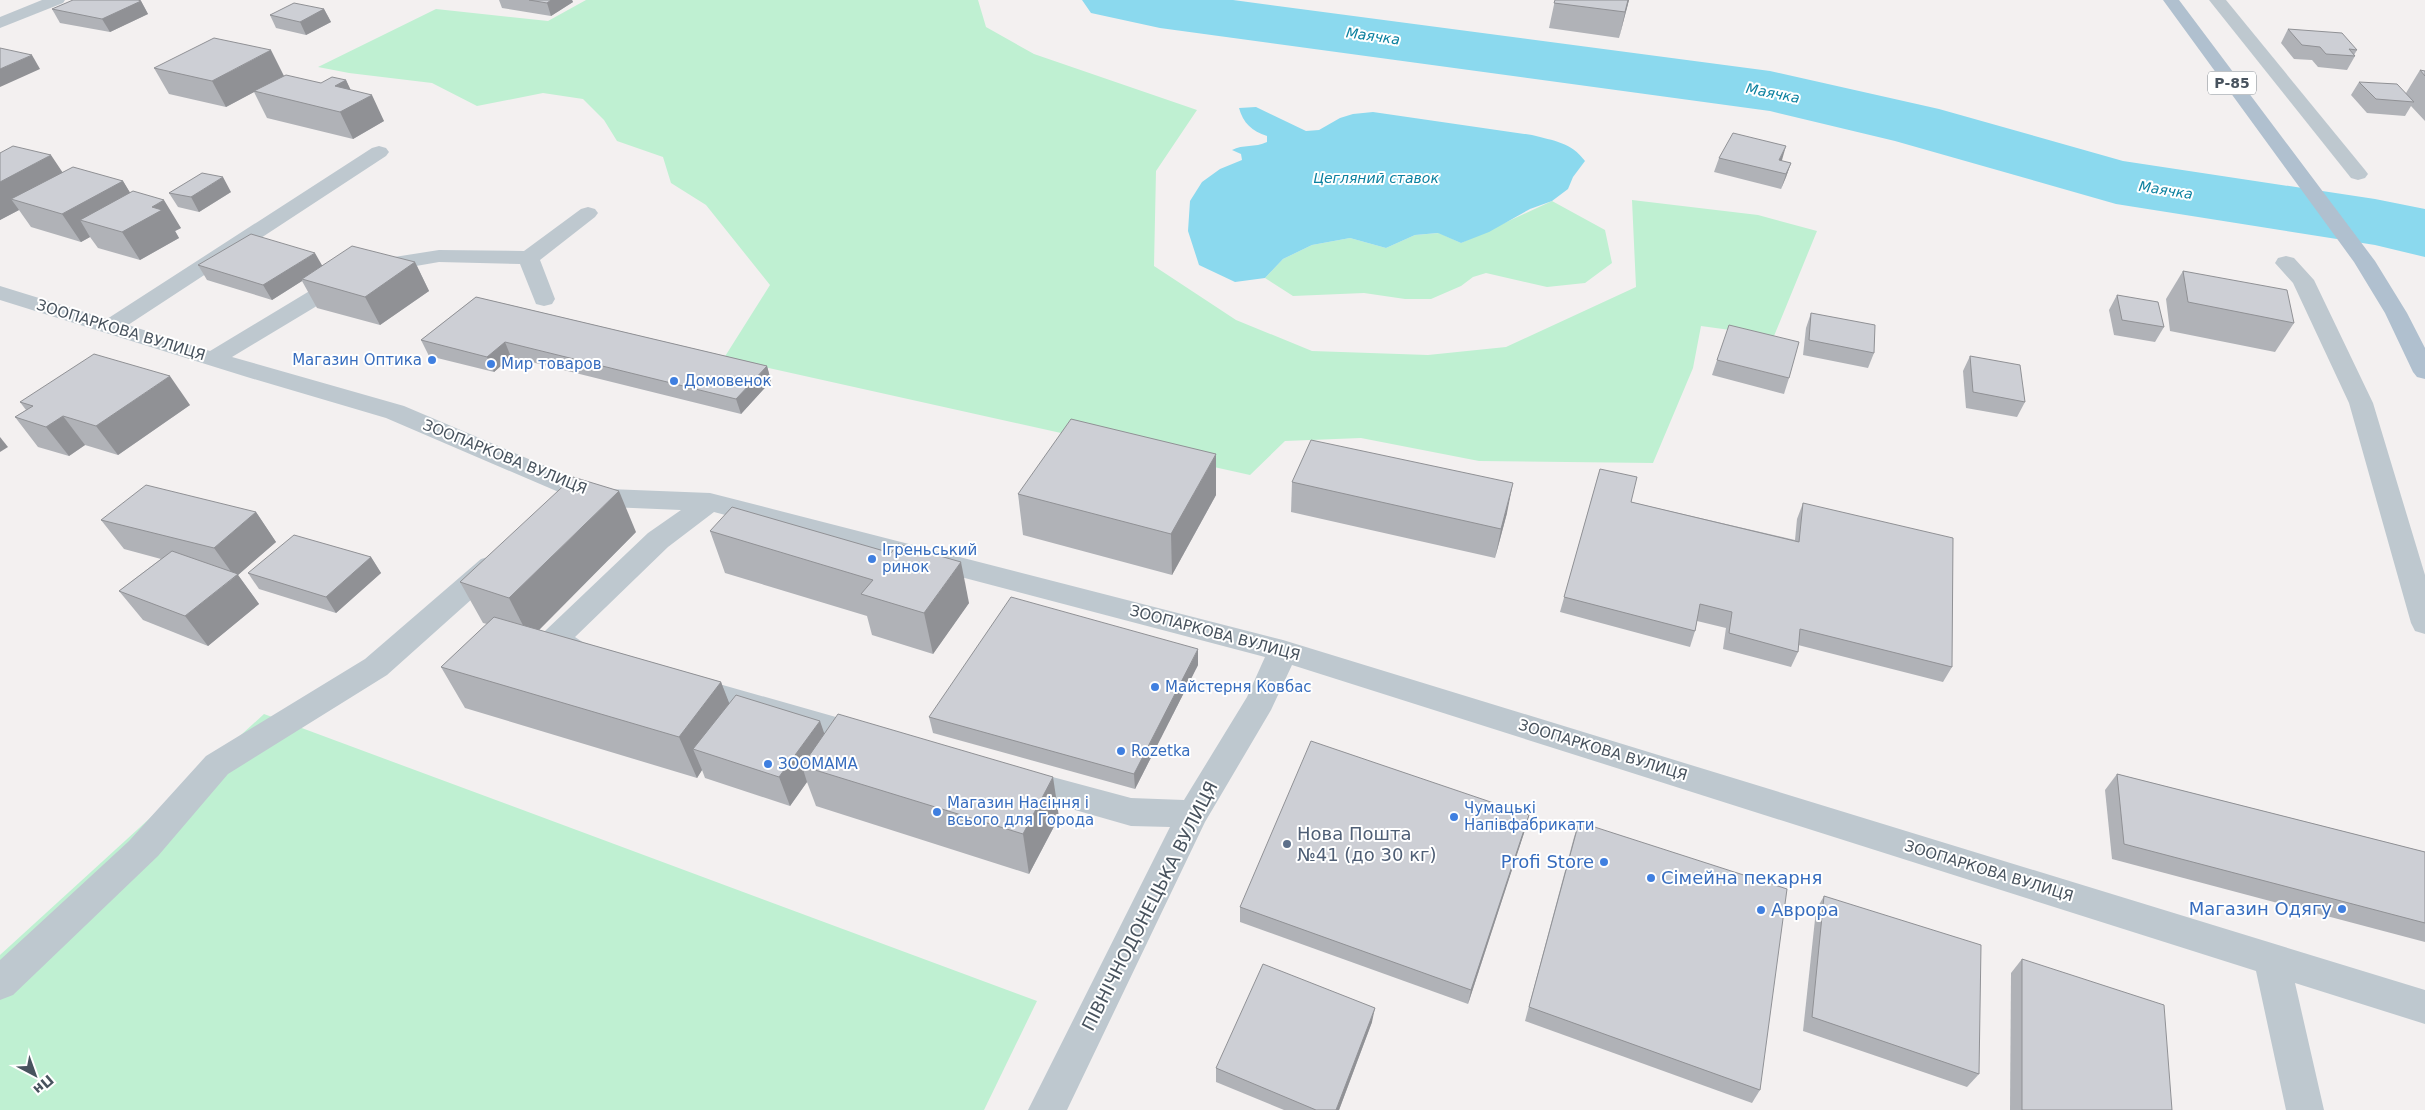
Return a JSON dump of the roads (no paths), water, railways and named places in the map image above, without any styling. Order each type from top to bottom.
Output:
[{"type":"main road","name":"Р-85","points":[[2171,0],[2364,261],[2396,313],[2425,372]]},
{"type":"street","points":[[0,23],[57,0]]},
{"type":"street","points":[[2217,0],[2358,174]]},
{"type":"street","points":[[110,327],[379,152]]},
{"type":"street","points":[[213,359],[364,268],[439,256],[529,258],[588,213]]},
{"type":"street","points":[[529,258],[544,299]]},
{"type":"street","points":[[2286,263],[2302,280],[2313,300],[2361,403],[2425,623]]},
{"type":"street","name":"ЗООПАРКОВА ВУЛИЦЯ","points":[[0,293],[213,359],[396,412],[577,490],[609,498],[710,502],[1283,650],[2425,1007]]},
{"type":"street","points":[[555,510],[577,490]]},
{"type":"street","points":[[614,666],[585,658],[555,639],[658,540],[710,502]]},
{"type":"street","points":[[0,983],[142,850],[217,765],[376,667],[510,549]]},
{"type":"street","name":"ПІВНІЧНОДОНЕЦЬКА ВУЛИЦЯ","points":[[1047,1110],[1193,814],[1260,702],[1283,650]]},
{"type":"street","points":[[661,680],[891,745]]},
{"type":"street","points":[[997,774],[1131,812],[1193,814]]},
{"type":"street","points":[[2272,960],[2305,1110]]},
{"type":"water","name":"Цегляний ставок","points":[[1256,107],[1306,131],[1319,130],[1340,118],[1353,114],[1373,112],[1532,135],[1568,146],[1585,161],[1573,177],[1568,189],[1552,201],[1530,209],[1489,232],[1461,243],[1438,233],[1415,235],[1386,248],[1350,238],[1312,245],[1283,259],[1265,278],[1235,282],[1199,265],[1188,231],[1190,201],[1202,182],[1220,169],[1242,160],[1241,154],[1232,150],[1267,142],[1267,136],[1257,132],[1246,122],[1239,108]]},
{"type":"waterway","name":"Маячка","points":[[1113,0],[1160,9],[1770,91],[1914,124],[2116,182],[2375,222],[2425,233]]},
{"type":"place","name":"Магазин Оптика","points":[[432,360]]},
{"type":"place","name":"Мир товаров","points":[[491,364]]},
{"type":"place","name":"Домовенок","points":[[674,381]]},
{"type":"place","name":"Ігреньський ринок","points":[[872,559]]},
{"type":"place","name":"Майстерня Ковбас","points":[[1155,687]]},
{"type":"place","name":"Rozetka","points":[[1121,751]]},
{"type":"place","name":"ЗООМАМА","points":[[768,764]]},
{"type":"place","name":"Магазин Насіння і всього для Города","points":[[937,812]]},
{"type":"place","name":"Чумацькі Напівфабрикати","points":[[1454,817]]},
{"type":"place","name":"Нова Пошта №41 (до 30 кг)","points":[[1287,844]]},
{"type":"place","name":"Profi Store","points":[[1604,862]]},
{"type":"place","name":"Сімейна пекарня","points":[[1651,878]]},
{"type":"place","name":"Магазин Одягу","points":[[2342,909]]},
{"type":"place","name":"Аврора","points":[[1761,910]]}]
